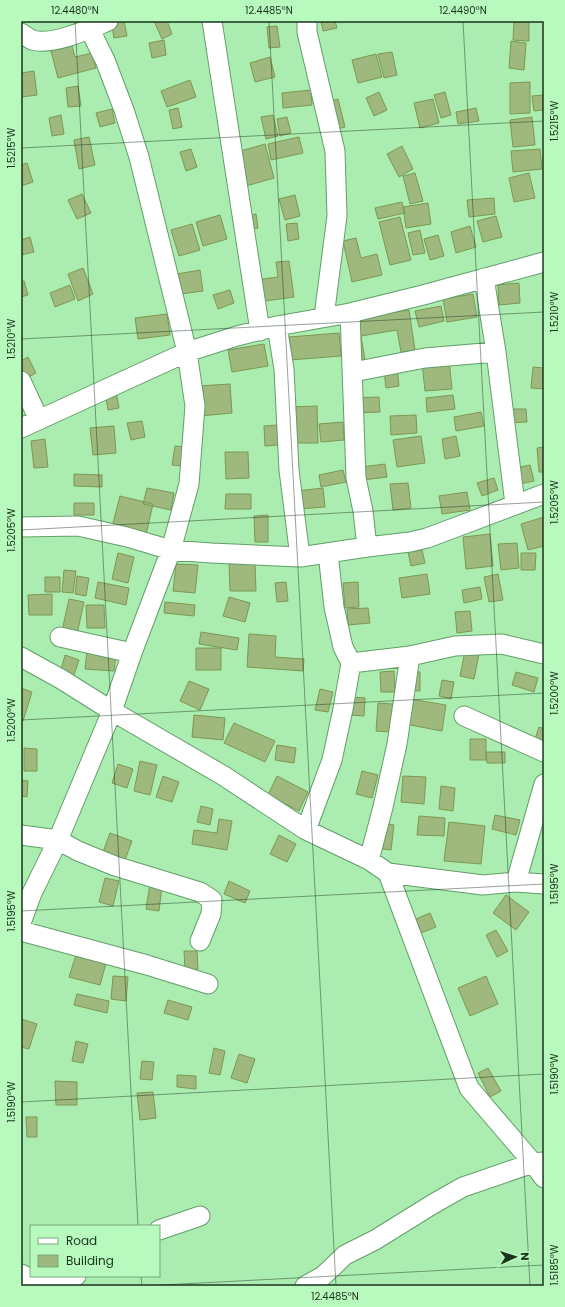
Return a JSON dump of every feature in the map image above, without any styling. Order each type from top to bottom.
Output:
[{"type":"street","points":[[21,33],[31,40],[51,40],[72,35],[108,21]]},
{"type":"street","points":[[212,21],[269,329],[284,369],[289,470],[300,557]]},
{"type":"street","points":[[307,21],[307,32],[335,151],[336,216],[324,317]]},
{"type":"street","points":[[21,923],[32,893],[58,840],[112,711],[171,550],[189,484],[195,406],[187,352],[139,157],[124,110],[105,60],[89,28]]},
{"type":"street","points":[[21,428],[187,352],[237,336],[324,317],[350,313],[544,262]]},
{"type":"street","points":[[484,278],[496,352],[514,504]]},
{"type":"street","points":[[350,313],[356,478],[363,511],[367,547]]},
{"type":"street","points":[[353,372],[425,358],[496,352]]},
{"type":"street","points":[[21,381],[40,420]]},
{"type":"street","points":[[21,527],[78,526],[127,537],[171,550],[300,557],[410,542],[428,538],[514,504],[544,494]]},
{"type":"street","points":[[306,830],[332,760],[351,663],[343,647],[334,608],[328,553]]},
{"type":"street","points":[[60,637],[132,653]]},
{"type":"street","points":[[351,663],[410,656],[455,646],[502,644],[544,654]]},
{"type":"street","points":[[369,860],[397,744],[410,656]]},
{"type":"street","points":[[21,657],[61,679],[112,711],[224,776],[306,830],[369,860],[388,873],[483,884],[516,882],[544,884]]},
{"type":"street","points":[[464,716],[544,752]]},
{"type":"street","points":[[516,882],[544,784]]},
{"type":"street","points":[[21,835],[58,840],[78,851],[115,866],[200,892],[212,900],[211,914],[200,941]]},
{"type":"street","points":[[388,873],[469,1088],[538,1162],[544,1178]]},
{"type":"street","points":[[21,931],[147,965],[208,984]]},
{"type":"street","points":[[305,1286],[323,1276],[345,1255],[375,1240],[463,1187],[538,1162]]},
{"type":"street","points":[[160,1230],[200,1216]]},
{"type":"street","points":[[21,1274],[31,1279],[56,1283],[73,1277]]},
{"type":"building","points":[[111,21],[124,21],[127,36],[114,38]]},
{"type":"building","points":[[154,21],[167,21],[172,34],[162,39]]},
{"type":"building","points":[[321,21],[335,21],[337,28],[323,31]]},
{"type":"building","points":[[514,21],[529,21],[529,41],[513,40]]},
{"type":"building","points":[[277,26],[280,47],[269,48],[267,27]]},
{"type":"building","points":[[164,40],[166,55],[152,58],[149,43]]},
{"type":"building","points":[[511,41],[526,43],[524,70],[509,68]]},
{"type":"building","points":[[72,46],[75,57],[92,53],[96,68],[58,78],[51,51]]},
{"type":"building","points":[[392,52],[397,75],[384,78],[378,54]]},
{"type":"building","points":[[376,54],[382,77],[358,83],[352,60]]},
{"type":"building","points":[[270,57],[275,77],[255,82],[250,63]]},
{"type":"building","points":[[34,71],[37,95],[21,97],[21,73]]},
{"type":"building","points":[[190,80],[196,97],[167,107],[161,91]]},
{"type":"building","points":[[530,82],[530,113],[510,114],[510,83]]},
{"type":"building","points":[[78,86],[81,106],[68,107],[66,88]]},
{"type":"building","points":[[311,90],[312,105],[283,108],[282,93]]},
{"type":"building","points":[[379,92],[387,110],[374,116],[366,98]]},
{"type":"building","points":[[445,92],[451,115],[441,118],[434,95]]},
{"type":"building","points":[[544,95],[544,110],[534,111],[532,96]]},
{"type":"building","points":[[338,99],[345,127],[334,130],[327,102]]},
{"type":"building","points":[[433,99],[439,123],[420,128],[414,103]]},
{"type":"building","points":[[178,108],[182,127],[173,129],[169,110]]},
{"type":"building","points":[[476,108],[479,121],[458,124],[456,112]]},
{"type":"building","points":[[112,109],[115,123],[100,127],[96,113]]},
{"type":"building","points":[[61,115],[64,134],[52,136],[49,118]]},
{"type":"building","points":[[273,115],[278,136],[266,139],[261,117]]},
{"type":"building","points":[[287,117],[291,133],[280,136],[277,119]]},
{"type":"building","points":[[532,117],[535,145],[513,147],[510,120]]},
{"type":"building","points":[[89,137],[95,165],[79,169],[74,140]]},
{"type":"building","points":[[299,137],[303,153],[271,160],[268,144]]},
{"type":"building","points":[[265,144],[274,178],[246,186],[237,152]]},
{"type":"building","points":[[402,146],[413,169],[399,177],[387,154]]},
{"type":"building","points":[[191,149],[197,167],[186,171],[180,152]]},
{"type":"building","points":[[540,149],[542,169],[513,172],[511,151]]},
{"type":"building","points":[[27,163],[33,182],[21,186],[21,165]]},
{"type":"building","points":[[415,173],[423,201],[410,204],[403,176]]},
{"type":"building","points":[[529,173],[535,198],[514,202],[509,178]]},
{"type":"building","points":[[82,194],[91,213],[77,219],[68,200]]},
{"type":"building","points":[[295,195],[300,216],[285,220],[279,199]]},
{"type":"building","points":[[494,198],[495,214],[469,217],[467,200]]},
{"type":"building","points":[[402,202],[405,213],[378,219],[375,208]]},
{"type":"building","points":[[428,203],[431,224],[406,228],[403,207]]},
{"type":"building","points":[[256,214],[258,228],[245,231],[242,217]]},
{"type":"building","points":[[220,215],[227,239],[203,246],[196,222]]},
{"type":"building","points":[[496,216],[502,237],[483,242],[477,221]]},
{"type":"building","points":[[400,217],[411,260],[390,265],[379,222]]},
{"type":"building","points":[[297,223],[299,239],[288,241],[286,224]]},
{"type":"building","points":[[192,224],[200,250],[179,256],[171,230]]},
{"type":"building","points":[[470,226],[476,247],[456,253],[451,232]]},
{"type":"building","points":[[420,230],[425,253],[413,255],[408,233]]},
{"type":"building","points":[[438,235],[444,256],[430,260],[424,239]]},
{"type":"building","points":[[30,237],[34,252],[21,255],[21,240]]},
{"type":"building","points":[[356,238],[361,258],[377,254],[382,275],[352,282],[343,241]]},
{"type":"building","points":[[289,261],[294,297],[258,302],[255,280],[278,277],[276,262]]},
{"type":"building","points":[[83,268],[93,294],[78,301],[68,274]]},
{"type":"building","points":[[200,270],[203,291],[174,295],[171,275]]},
{"type":"building","points":[[21,281],[24,281],[28,295],[21,297]]},
{"type":"building","points":[[519,283],[520,303],[499,305],[498,285]]},
{"type":"building","points":[[70,285],[75,299],[55,307],[50,293]]},
{"type":"building","points":[[230,290],[234,303],[218,309],[213,295]]},
{"type":"building","points":[[473,294],[477,317],[447,322],[443,299]]},
{"type":"building","points":[[441,306],[444,321],[419,327],[415,311]]},
{"type":"building","points":[[409,310],[415,350],[401,352],[397,330],[361,336],[365,360],[353,362],[347,319]]},
{"type":"building","points":[[167,314],[170,335],[138,339],[135,318]]},
{"type":"building","points":[[339,333],[341,356],[290,360],[289,337]]},
{"type":"building","points":[[264,344],[268,366],[232,372],[228,350]]},
{"type":"building","points":[[28,357],[36,373],[25,379],[21,371],[21,361]]},
{"type":"building","points":[[449,360],[452,389],[425,391],[422,363]]},
{"type":"building","points":[[533,367],[544,368],[544,389],[531,388]]},
{"type":"building","points":[[397,368],[399,386],[386,388],[384,370]]},
{"type":"building","points":[[230,384],[232,413],[200,416],[198,386]]},
{"type":"building","points":[[116,391],[119,408],[108,410],[105,393]]},
{"type":"building","points":[[453,395],[455,409],[427,412],[426,398]]},
{"type":"building","points":[[379,397],[380,412],[353,413],[353,398]]},
{"type":"building","points":[[317,406],[318,443],[291,443],[289,407]]},
{"type":"building","points":[[505,409],[526,409],[527,422],[505,423]]},
{"type":"building","points":[[481,412],[484,426],[456,431],[454,417]]},
{"type":"building","points":[[416,415],[417,433],[391,435],[390,416]]},
{"type":"building","points":[[142,421],[145,437],[131,440],[127,423]]},
{"type":"building","points":[[343,422],[344,440],[321,442],[319,424]]},
{"type":"building","points":[[277,425],[278,445],[265,446],[264,426]]},
{"type":"building","points":[[114,426],[116,453],[93,455],[90,428]]},
{"type":"building","points":[[421,436],[425,463],[397,467],[393,440]]},
{"type":"building","points":[[456,436],[460,456],[445,459],[442,439]]},
{"type":"building","points":[[45,439],[48,467],[34,468],[31,441]]},
{"type":"building","points":[[175,446],[186,447],[183,466],[172,465]]},
{"type":"building","points":[[544,447],[544,472],[539,472],[537,448]]},
{"type":"building","points":[[225,452],[248,452],[249,478],[226,479]]},
{"type":"building","points":[[385,464],[387,477],[355,481],[354,468]]},
{"type":"building","points":[[530,465],[534,481],[506,487],[502,471]]},
{"type":"building","points":[[343,470],[346,482],[321,487],[319,475]]},
{"type":"building","points":[[74,474],[102,475],[102,487],[74,486]]},
{"type":"building","points":[[494,478],[498,490],[482,496],[477,483]]},
{"type":"building","points":[[408,483],[411,508],[393,510],[390,484]]},
{"type":"building","points":[[147,488],[174,493],[171,510],[143,504]]},
{"type":"building","points":[[323,488],[325,507],[299,509],[297,491]]},
{"type":"building","points":[[467,492],[470,510],[442,514],[439,496]]},
{"type":"building","points":[[226,494],[251,494],[251,509],[225,509]]},
{"type":"building","points":[[120,496],[153,504],[146,535],[112,527]]},
{"type":"building","points":[[74,503],[94,503],[94,515],[74,515]]},
{"type":"building","points":[[268,515],[268,542],[255,542],[254,516]]},
{"type":"building","points":[[544,517],[544,546],[528,550],[521,524]]},
{"type":"building","points":[[490,534],[493,566],[466,569],[463,537]]},
{"type":"building","points":[[517,543],[519,568],[501,570],[498,544]]},
{"type":"building","points":[[422,550],[425,563],[411,566],[408,552]]},
{"type":"building","points":[[118,553],[134,557],[128,583],[112,579]]},
{"type":"building","points":[[521,553],[536,553],[535,570],[521,570]]},
{"type":"building","points":[[255,563],[256,591],[230,591],[229,564]]},
{"type":"building","points":[[176,564],[198,565],[195,593],[173,591]]},
{"type":"building","points":[[64,570],[76,571],[73,593],[62,592]]},
{"type":"building","points":[[427,574],[430,594],[402,598],[399,578]]},
{"type":"building","points":[[498,574],[503,600],[489,602],[484,577]]},
{"type":"building","points":[[77,576],[89,578],[86,596],[75,594]]},
{"type":"building","points":[[45,577],[60,577],[60,592],[45,592]]},
{"type":"building","points":[[98,582],[129,588],[126,605],[95,598]]},
{"type":"building","points":[[286,582],[288,601],[277,602],[275,583]]},
{"type":"building","points":[[358,582],[359,607],[345,608],[343,583]]},
{"type":"building","points":[[480,587],[482,599],[464,603],[462,590]]},
{"type":"building","points":[[52,594],[52,615],[29,615],[28,595]]},
{"type":"building","points":[[229,597],[250,603],[245,622],[223,616]]},
{"type":"building","points":[[69,599],[84,602],[77,634],[62,631]]},
{"type":"building","points":[[165,602],[195,605],[194,616],[164,613]]},
{"type":"building","points":[[86,605],[104,605],[105,628],[87,628]]},
{"type":"building","points":[[368,608],[370,623],[348,625],[347,609]]},
{"type":"building","points":[[470,611],[472,631],[457,633],[455,612]]},
{"type":"building","points":[[201,632],[239,638],[237,650],[199,644]]},
{"type":"building","points":[[249,634],[276,636],[275,657],[304,659],[303,671],[247,667]]},
{"type":"building","points":[[196,648],[221,648],[221,670],[196,670]]},
{"type":"building","points":[[87,651],[116,654],[114,671],[85,669]]},
{"type":"building","points":[[465,651],[479,654],[474,679],[460,676]]},
{"type":"building","points":[[65,655],[79,660],[73,678],[60,673]]},
{"type":"building","points":[[394,671],[395,692],[381,692],[380,672]]},
{"type":"building","points":[[409,671],[420,672],[420,691],[408,690]]},
{"type":"building","points":[[516,672],[538,678],[534,692],[512,685]]},
{"type":"building","points":[[442,680],[454,682],[451,699],[439,696]]},
{"type":"building","points":[[189,681],[209,689],[200,710],[180,701]]},
{"type":"building","points":[[21,688],[32,692],[23,721],[21,720]]},
{"type":"building","points":[[320,689],[333,692],[328,712],[315,710]]},
{"type":"building","points":[[351,697],[365,698],[364,716],[350,715]]},
{"type":"building","points":[[410,699],[446,705],[442,731],[405,724]]},
{"type":"building","points":[[378,703],[393,704],[391,732],[376,731]]},
{"type":"building","points":[[194,715],[225,718],[223,740],[192,737]]},
{"type":"building","points":[[234,723],[275,741],[265,762],[224,743]]},
{"type":"building","points":[[539,727],[544,729],[544,748],[533,745]]},
{"type":"building","points":[[470,739],[486,739],[486,760],[470,760]]},
{"type":"building","points":[[277,745],[296,748],[294,763],[275,760]]},
{"type":"building","points":[[24,748],[37,749],[37,771],[24,771]]},
{"type":"building","points":[[486,752],[505,752],[505,763],[487,763]]},
{"type":"building","points":[[140,761],[157,765],[150,795],[134,791]]},
{"type":"building","points":[[118,764],[133,769],[127,788],[112,783]]},
{"type":"building","points":[[362,771],[378,775],[372,798],[356,794]]},
{"type":"building","points":[[163,776],[179,782],[172,802],[156,797]]},
{"type":"building","points":[[277,776],[308,792],[299,811],[268,795]]},
{"type":"building","points":[[403,776],[426,777],[424,804],[401,802]]},
{"type":"building","points":[[21,780],[28,781],[27,797],[21,796]]},
{"type":"building","points":[[441,786],[455,788],[453,811],[439,809]]},
{"type":"building","points":[[201,806],[213,809],[210,825],[197,822]]},
{"type":"building","points":[[495,815],[520,820],[516,835],[492,829]]},
{"type":"building","points":[[419,816],[445,818],[444,836],[417,835]]},
{"type":"building","points":[[219,819],[232,821],[227,850],[192,844],[194,830],[217,833]]},
{"type":"building","points":[[379,822],[394,825],[391,850],[375,848]]},
{"type":"building","points":[[449,822],[485,826],[481,864],[444,861]]},
{"type":"building","points":[[110,833],[132,841],[125,860],[103,852]]},
{"type":"building","points":[[279,835],[296,844],[287,862],[270,854]]},
{"type":"building","points":[[105,878],[119,881],[113,906],[99,902]]},
{"type":"building","points":[[229,881],[250,891],[245,903],[224,894]]},
{"type":"building","points":[[150,884],[162,886],[159,911],[146,909]]},
{"type":"building","points":[[506,895],[529,912],[516,930],[493,913]]},
{"type":"building","points":[[430,913],[436,927],[421,933],[416,919]]},
{"type":"building","points":[[496,930],[508,951],[497,957],[486,935]]},
{"type":"building","points":[[184,951],[197,951],[198,969],[185,970]]},
{"type":"building","points":[[77,952],[107,960],[100,985],[69,977]]},
{"type":"building","points":[[113,976],[128,977],[126,1001],[111,999]]},
{"type":"building","points":[[486,976],[498,1004],[470,1016],[458,988]]},
{"type":"building","points":[[77,994],[109,1001],[107,1013],[74,1005]]},
{"type":"building","points":[[168,1000],[192,1007],[188,1020],[164,1013]]},
{"type":"building","points":[[21,1019],[37,1024],[29,1049],[21,1047]]},
{"type":"building","points":[[76,1041],[88,1044],[83,1063],[72,1061]]},
{"type":"building","points":[[214,1048],[225,1051],[220,1075],[209,1073]]},
{"type":"building","points":[[239,1054],[255,1059],[247,1083],[231,1078]]},
{"type":"building","points":[[142,1061],[154,1062],[152,1080],[140,1079]]},
{"type":"building","points":[[488,1068],[501,1091],[490,1097],[478,1073]]},
{"type":"building","points":[[177,1075],[196,1076],[196,1089],[177,1087]]},
{"type":"building","points":[[55,1081],[77,1082],[77,1105],[56,1105]]},
{"type":"building","points":[[153,1092],[156,1118],[140,1120],[137,1093]]},
{"type":"building","points":[[26,1117],[37,1117],[37,1137],[27,1137]]}]
